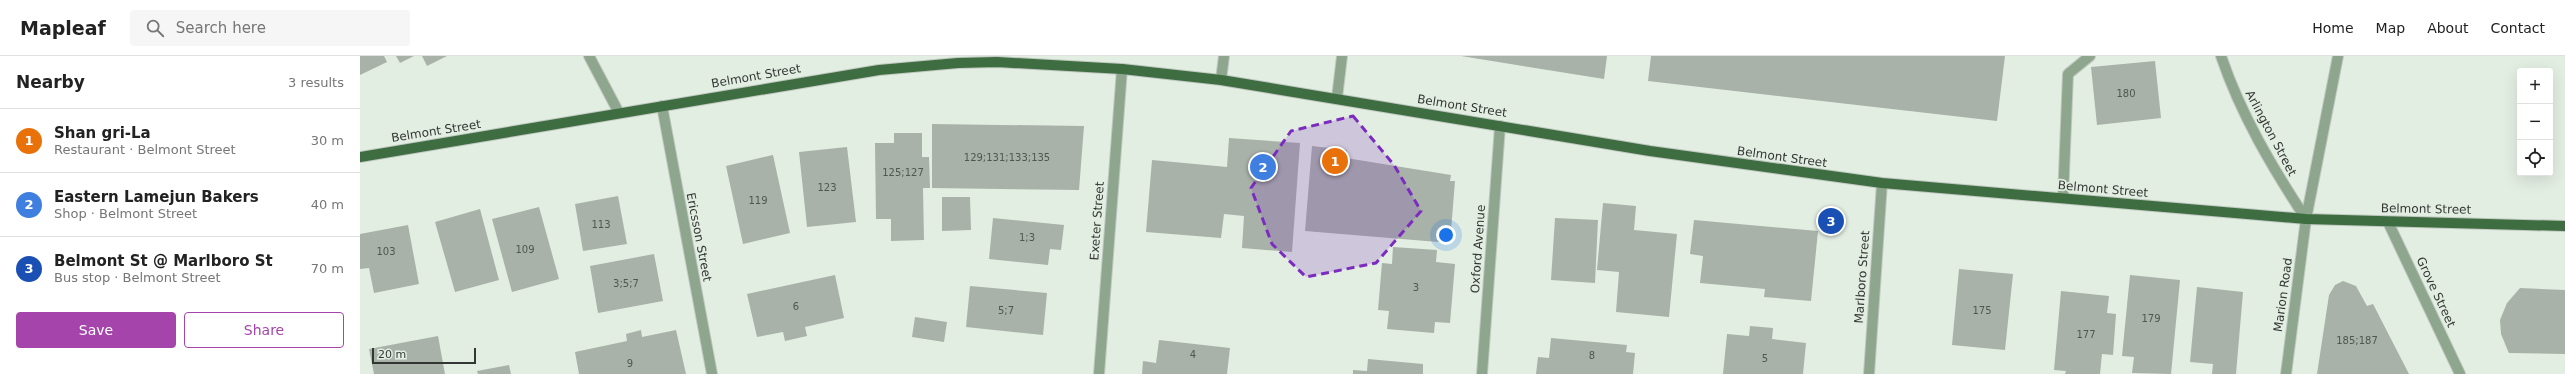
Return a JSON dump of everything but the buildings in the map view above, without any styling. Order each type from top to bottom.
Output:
[{"type":"main road","name":"Belmont Street","points":[[360,157],[837,76],[957,59],[1122,69],[1221,80],[1696,158],[1882,183],[2306,219],[2565,226]]},
{"type":"street","points":[[590,56],[619,113]]},
{"type":"street","points":[[1221,80],[1224,56]]},
{"type":"street","points":[[1337,98],[1342,56]]},
{"type":"street","points":[[2063,198],[2068,74],[2090,56]]},
{"type":"street","name":"Arlington Street","points":[[2221,56],[2231,85],[2251,129],[2306,219]]},
{"type":"street","name":"Marion Road","points":[[2286,374],[2306,219],[2338,56]]},
{"type":"street","name":"Exeter Street","points":[[1099,374],[1122,69]]},
{"type":"street","name":"Ericsson Street","points":[[662,106],[712,374]]},
{"type":"street","name":"Oxford Avenue","points":[[1482,374],[1500,126]]},
{"type":"street","name":"Marlboro Street","points":[[1869,374],[1882,183]]},
{"type":"street","name":"Grove Street","points":[[2388,222],[2460,374]]},
{"type":"highlighted area","points":[[1353,116],[1394,165],[1421,211],[1376,263],[1306,277],[1272,244],[1251,188],[1291,131]]},
{"type":"place","name":"Shan gri-La","points":[[1335,161]]},
{"type":"place","name":"Eastern Lamejun Bakers","points":[[1263,167]]},
{"type":"place","name":"Belmont St @ Marlboro St","points":[[1831,221]]}]
